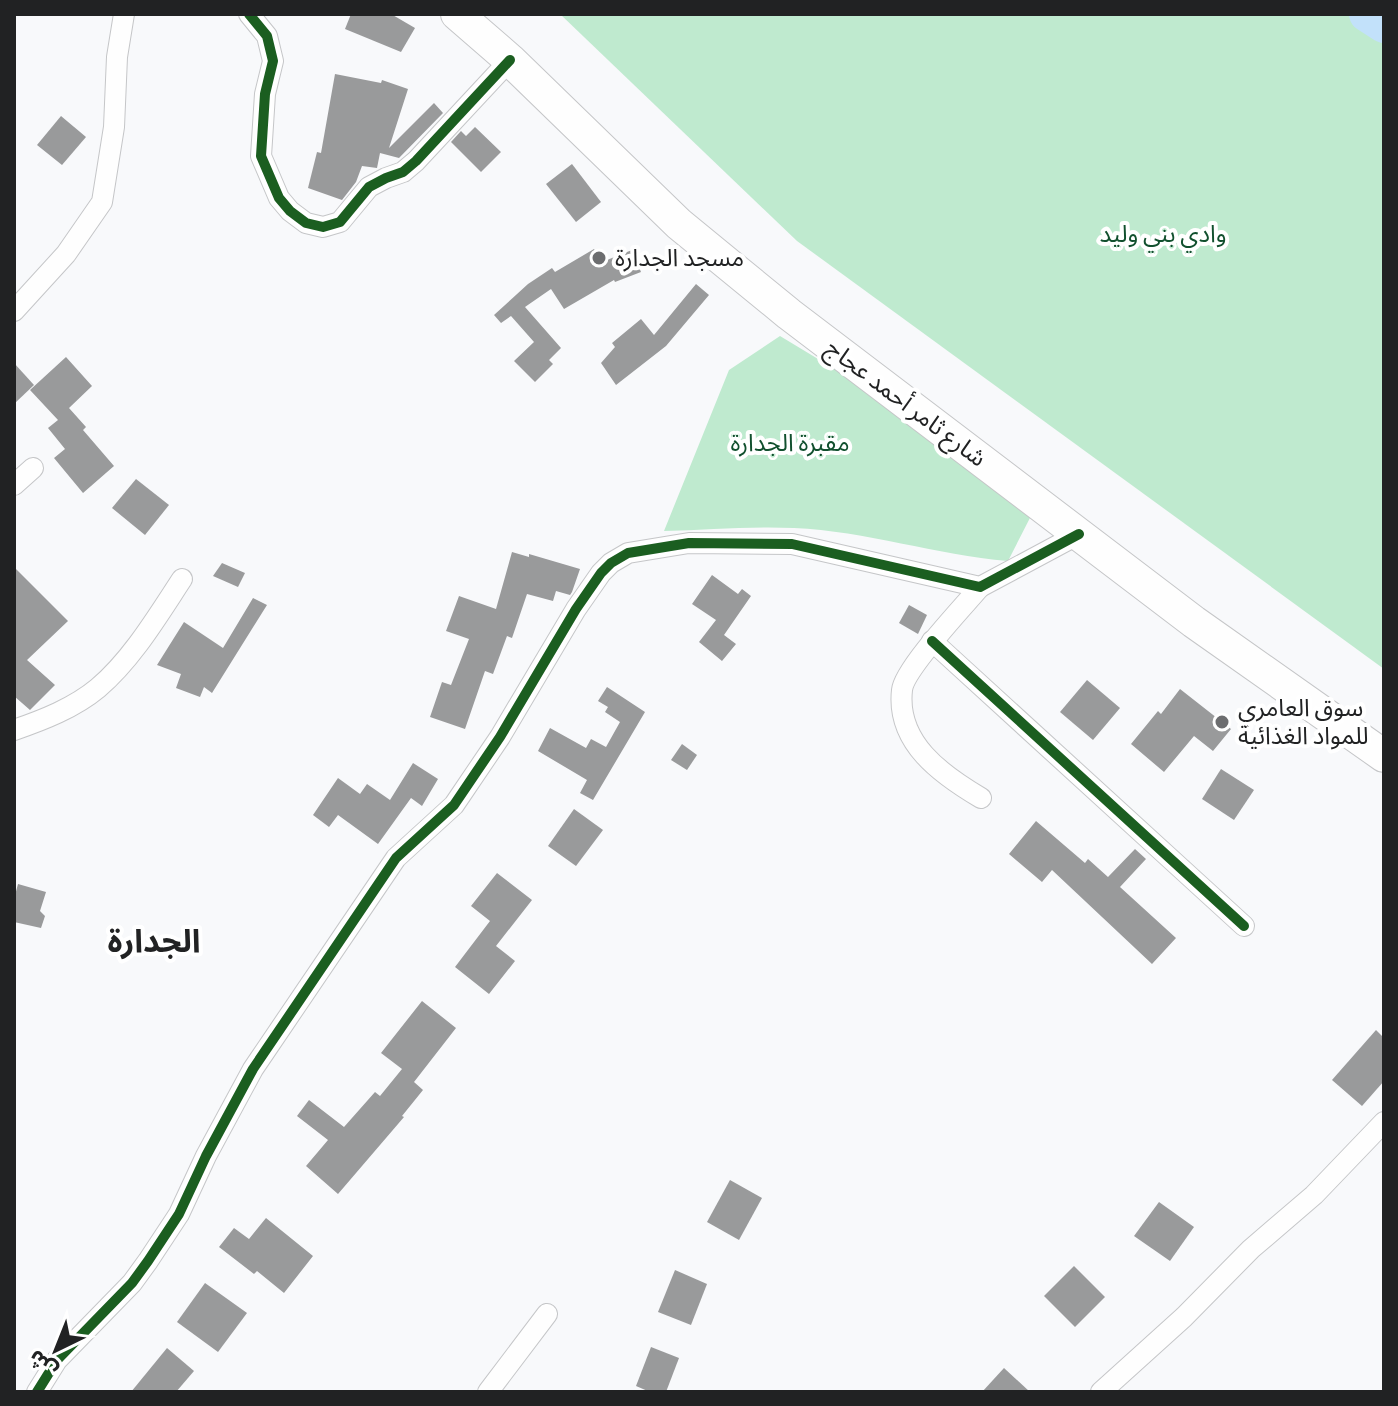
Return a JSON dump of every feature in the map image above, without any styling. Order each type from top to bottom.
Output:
[{"type":"main road","name":"شارع ثامر أحمد عجاج","points":[[457,14],[510,60],[679,224],[789,314],[1194,622],[1384,756]]},
{"type":"street","points":[[14,311],[66,254],[102,202],[114,127],[117,57],[124,14]]},
{"type":"street","points":[[249,14],[267,36],[273,61],[265,94],[261,156],[279,198],[290,211],[306,223],[323,227],[340,222],[369,187],[403,172],[416,161],[510,60]]},
{"type":"street","points":[[14,485],[33,468]]},
{"type":"street","points":[[981,798],[946,777],[918,751],[904,718],[902,688],[932,641],[980,587],[1079,534]]},
{"type":"street","points":[[37,1392],[57,1360],[132,1283],[148,1261],[179,1214],[253,1069],[396,858],[454,805],[500,737],[576,609],[611,563],[628,553],[689,543],[792,544],[980,587]]},
{"type":"street","points":[[14,730],[66,709],[98,687],[151,627],[182,579]]},
{"type":"street","points":[[932,641],[1244,926]]},
{"type":"street","points":[[1101,1392],[1184,1317],[1251,1249],[1314,1195],[1384,1122]]},
{"type":"street","points":[[488,1392],[547,1314]]},
{"type":"green space","name":"وادي بني وليد","points":[[560,14],[1384,14],[1384,669],[797,241]]},
{"type":"green space","name":"مقبرة الجدارة","points":[[780,336],[919,420],[1033,512],[1008,561],[821,530],[762,527],[664,531],[729,370]]},
{"type":"building","points":[[351,14],[391,14],[415,28],[401,52],[345,29]]},
{"type":"building","points":[[335,74],[381,83],[382,80],[408,89],[389,148],[434,103],[443,113],[399,158],[380,153],[377,168],[362,166],[356,182],[342,200],[308,188],[317,152],[321,153]]},
{"type":"building","points":[[61,116],[86,137],[62,165],[37,145]]},
{"type":"building","points":[[475,127],[501,152],[481,172],[451,142],[461,131],[466,136]]},
{"type":"building","points":[[572,164],[601,202],[576,222],[546,184]]},
{"type":"building","points":[[594,249],[602,262],[632,250],[641,272],[614,280],[564,309],[551,289],[525,307],[561,348],[549,360],[553,364],[535,382],[514,361],[534,342],[511,316],[501,323],[494,315],[528,284],[552,268],[555,272]]},
{"type":"building","points":[[696,284],[709,295],[666,346],[616,385],[601,363],[615,347],[612,343],[641,319],[654,335]]},
{"type":"building","points":[[66,357],[92,386],[69,408],[86,427],[83,430],[114,466],[83,493],[54,458],[65,449],[48,428],[58,420],[30,390]]},
{"type":"building","points":[[14,363],[34,385],[14,404]]},
{"type":"building","points":[[136,479],[169,505],[145,535],[112,508]]},
{"type":"building","points":[[512,552],[580,569],[572,592],[570,595],[556,591],[553,601],[527,594],[512,638],[507,636],[493,674],[485,671],[465,729],[430,717],[442,682],[451,685],[469,639],[446,631],[459,596],[496,609]]},
{"type":"building","points":[[222,563],[245,573],[238,587],[213,576]]},
{"type":"building","points":[[14,567],[68,621],[27,660],[55,685],[30,710],[14,696]]},
{"type":"building","points":[[712,575],[738,594],[742,589],[751,596],[724,635],[736,644],[722,661],[699,642],[716,620],[692,604]]},
{"type":"building","points":[[253,598],[267,605],[212,693],[204,687],[200,697],[176,688],[181,674],[157,665],[184,622],[223,648]]},
{"type":"building","points":[[909,605],[927,615],[918,634],[899,623]]},
{"type":"building","points":[[1087,680],[1120,708],[1093,740],[1060,712]]},
{"type":"building","points":[[607,687],[645,712],[593,800],[580,793],[587,780],[538,751],[550,728],[586,748],[591,739],[606,747],[620,722],[605,712],[608,707],[598,701]]},
{"type":"building","points":[[1180,689],[1231,729],[1213,751],[1194,736],[1164,772],[1131,744],[1158,711],[1161,714]]},
{"type":"building","points":[[682,744],[697,755],[687,770],[671,760]]},
{"type":"building","points":[[413,763],[438,779],[422,806],[411,798],[378,844],[338,815],[329,827],[313,815],[338,778],[360,794],[367,784],[390,800]]},
{"type":"building","points":[[1221,769],[1254,790],[1234,820],[1202,799]]},
{"type":"building","points":[[574,809],[603,830],[576,866],[548,846]]},
{"type":"building","points":[[1036,821],[1085,863],[1088,859],[1108,877],[1135,849],[1146,859],[1120,887],[1176,938],[1152,964],[1052,870],[1042,882],[1009,854]]},
{"type":"building","points":[[497,873],[532,900],[496,946],[515,961],[489,994],[455,967],[490,921],[471,906]]},
{"type":"building","points":[[18,884],[46,892],[40,911],[45,916],[41,928],[14,922],[14,899]]},
{"type":"building","points":[[422,1001],[456,1028],[414,1082],[423,1090],[404,1117],[338,1194],[306,1166],[328,1140],[297,1116],[309,1100],[344,1127],[375,1092],[380,1096],[402,1069],[381,1053]]},
{"type":"building","points":[[1376,1030],[1384,1038],[1384,1081],[1362,1106],[1332,1080]]},
{"type":"building","points":[[730,1180],[762,1198],[739,1240],[707,1222]]},
{"type":"building","points":[[1159,1202],[1194,1227],[1170,1261],[1134,1236]]},
{"type":"building","points":[[266,1218],[313,1256],[284,1293],[219,1247],[234,1228],[249,1239]]},
{"type":"building","points":[[1074,1266],[1105,1297],[1075,1327],[1044,1296]]},
{"type":"building","points":[[675,1270],[707,1284],[691,1325],[658,1312]]},
{"type":"building","points":[[205,1283],[247,1313],[218,1352],[177,1322]]},
{"type":"building","points":[[651,1347],[679,1358],[666,1392],[650,1392],[636,1386]]},
{"type":"building","points":[[167,1348],[194,1371],[176,1392],[131,1392]]},
{"type":"building","points":[[1004,1368],[1030,1392],[982,1392]]},
{"type":"waterway","name":"وادي بني وليد","points":[[1367,14],[1384,25]]},
{"type":"cycle path","points":[[249,14],[267,36],[273,61],[265,94],[261,156],[279,198],[290,211],[306,223],[323,227],[340,222],[369,187],[403,172],[416,161],[510,60]]},
{"type":"cycle path","points":[[37,1392],[57,1360],[132,1283],[148,1261],[179,1214],[253,1069],[396,858],[454,805],[500,737],[576,609],[611,563],[628,553],[689,543],[792,544],[980,587],[1079,534]]},
{"type":"cycle path","points":[[932,641],[1244,926]]},
{"type":"place","name":"مسجد الجدارة","points":[[599,258]]},
{"type":"place","name":"سوق العامري للمواد الغذائية","points":[[1222,722]]},
{"type":"district","name":"الجدارة","points":[[154,941]]}]
